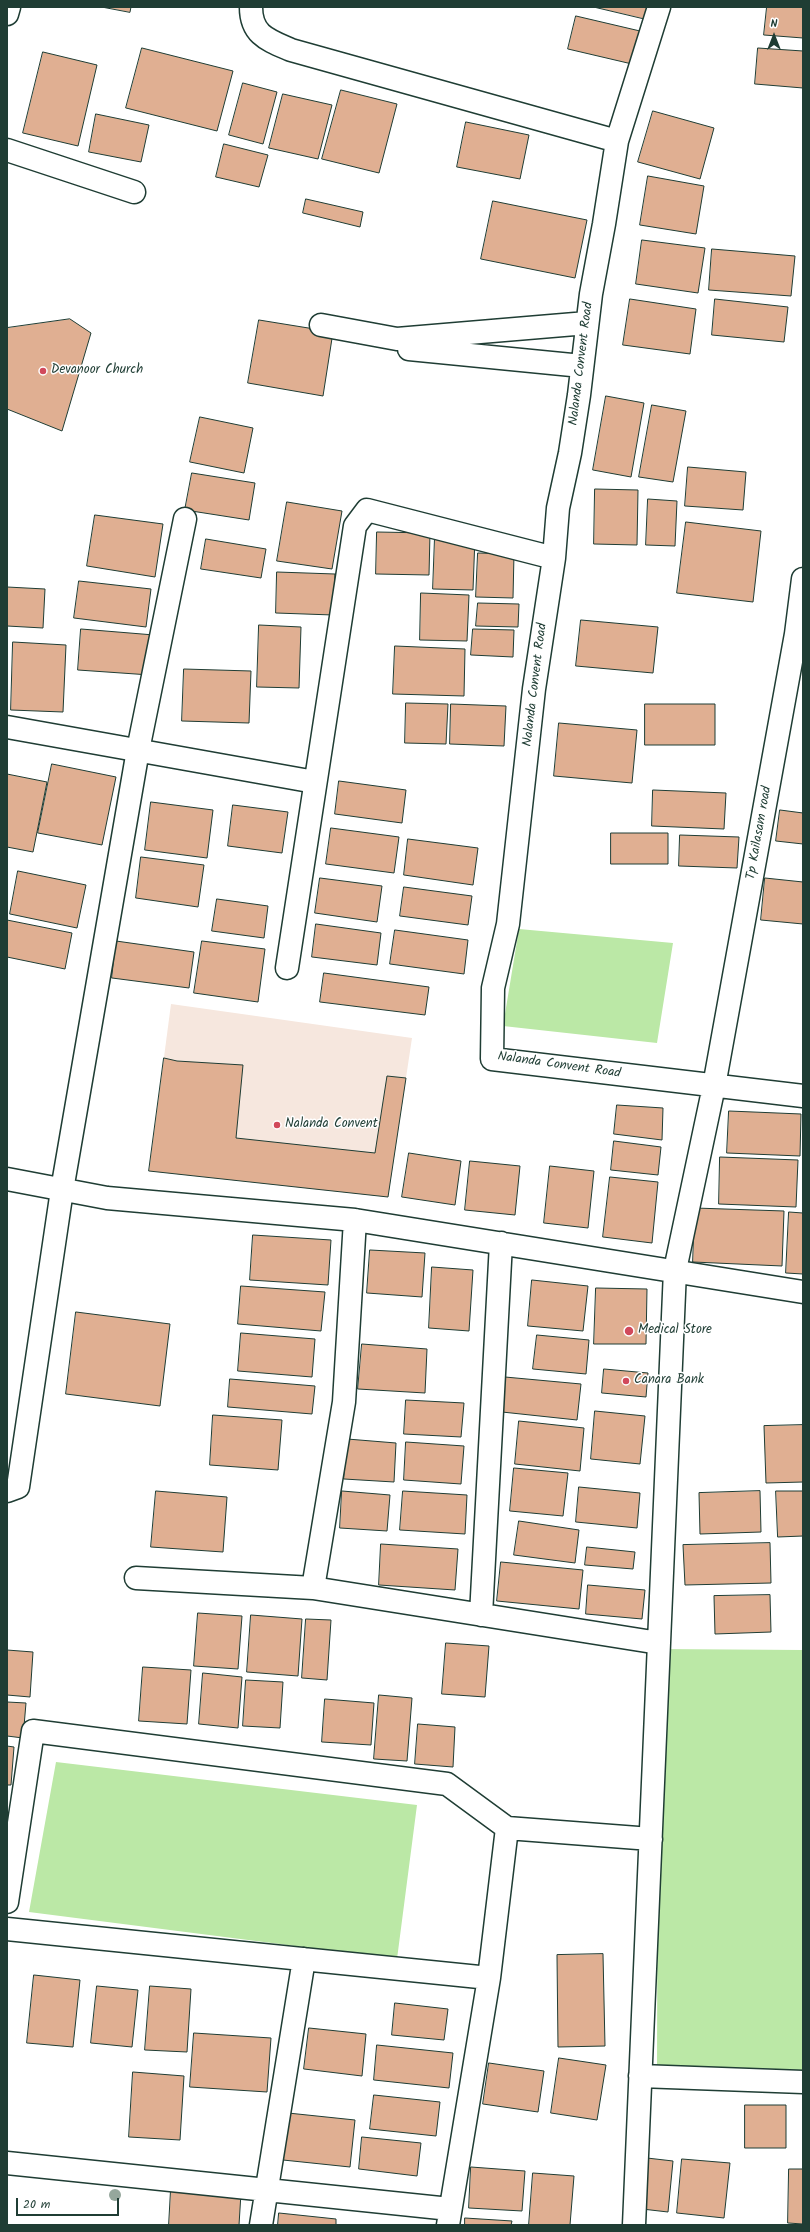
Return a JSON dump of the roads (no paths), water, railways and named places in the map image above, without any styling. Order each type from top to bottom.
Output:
[{"type":"street","points":[[7,14],[9,7]]},
{"type":"street","points":[[250,7],[250,18],[260,36],[291,50],[617,141]]},
{"type":"street","name":"Nalanda Convent Road","points":[[659,7],[656,21],[617,141],[587,323],[570,453],[558,508],[554,558],[534,688],[508,924],[493,988],[492,1059],[803,1096]]},
{"type":"street","points":[[7,150],[134,192]]},
{"type":"street","points":[[321,325],[397,339],[587,323]]},
{"type":"street","points":[[409,349],[582,366]]},
{"type":"street","points":[[287,968],[314,782],[355,526],[367,510],[554,558]]},
{"type":"street","points":[[7,1491],[18,1487],[62,1190],[138,750],[185,519]]},
{"type":"street","name":"Tp Kailasam road","points":[[634,2225],[675,1270],[714,1086],[796,634],[803,579]]},
{"type":"street","points":[[7,727],[314,782]]},
{"type":"street","points":[[7,1179],[107,1198],[355,1220],[675,1270],[803,1292]]},
{"type":"street","points":[[313,1588],[344,1402],[355,1220]]},
{"type":"street","points":[[481,1615],[502,1243]]},
{"type":"street","points":[[136,1578],[313,1588],[659,1643]]},
{"type":"street","points":[[7,1902],[34,1731],[447,1784],[507,1828],[651,1839]]},
{"type":"street","points":[[7,2163],[266,2191],[449,2217],[489,1978],[507,1828]]},
{"type":"street","points":[[7,1929],[489,1978]]},
{"type":"street","points":[[261,2225],[304,1959]]},
{"type":"street","points":[[640,2076],[803,2082]]},
{"type":"place","name":"Devanoor Church","points":[[43,371]]},
{"type":"place","name":"Nalanda Convent","points":[[277,1125]]},
{"type":"place","name":"Medical Store","points":[[629,1331]]},
{"type":"place","name":"Canara Bank","points":[[626,1381]]}]
